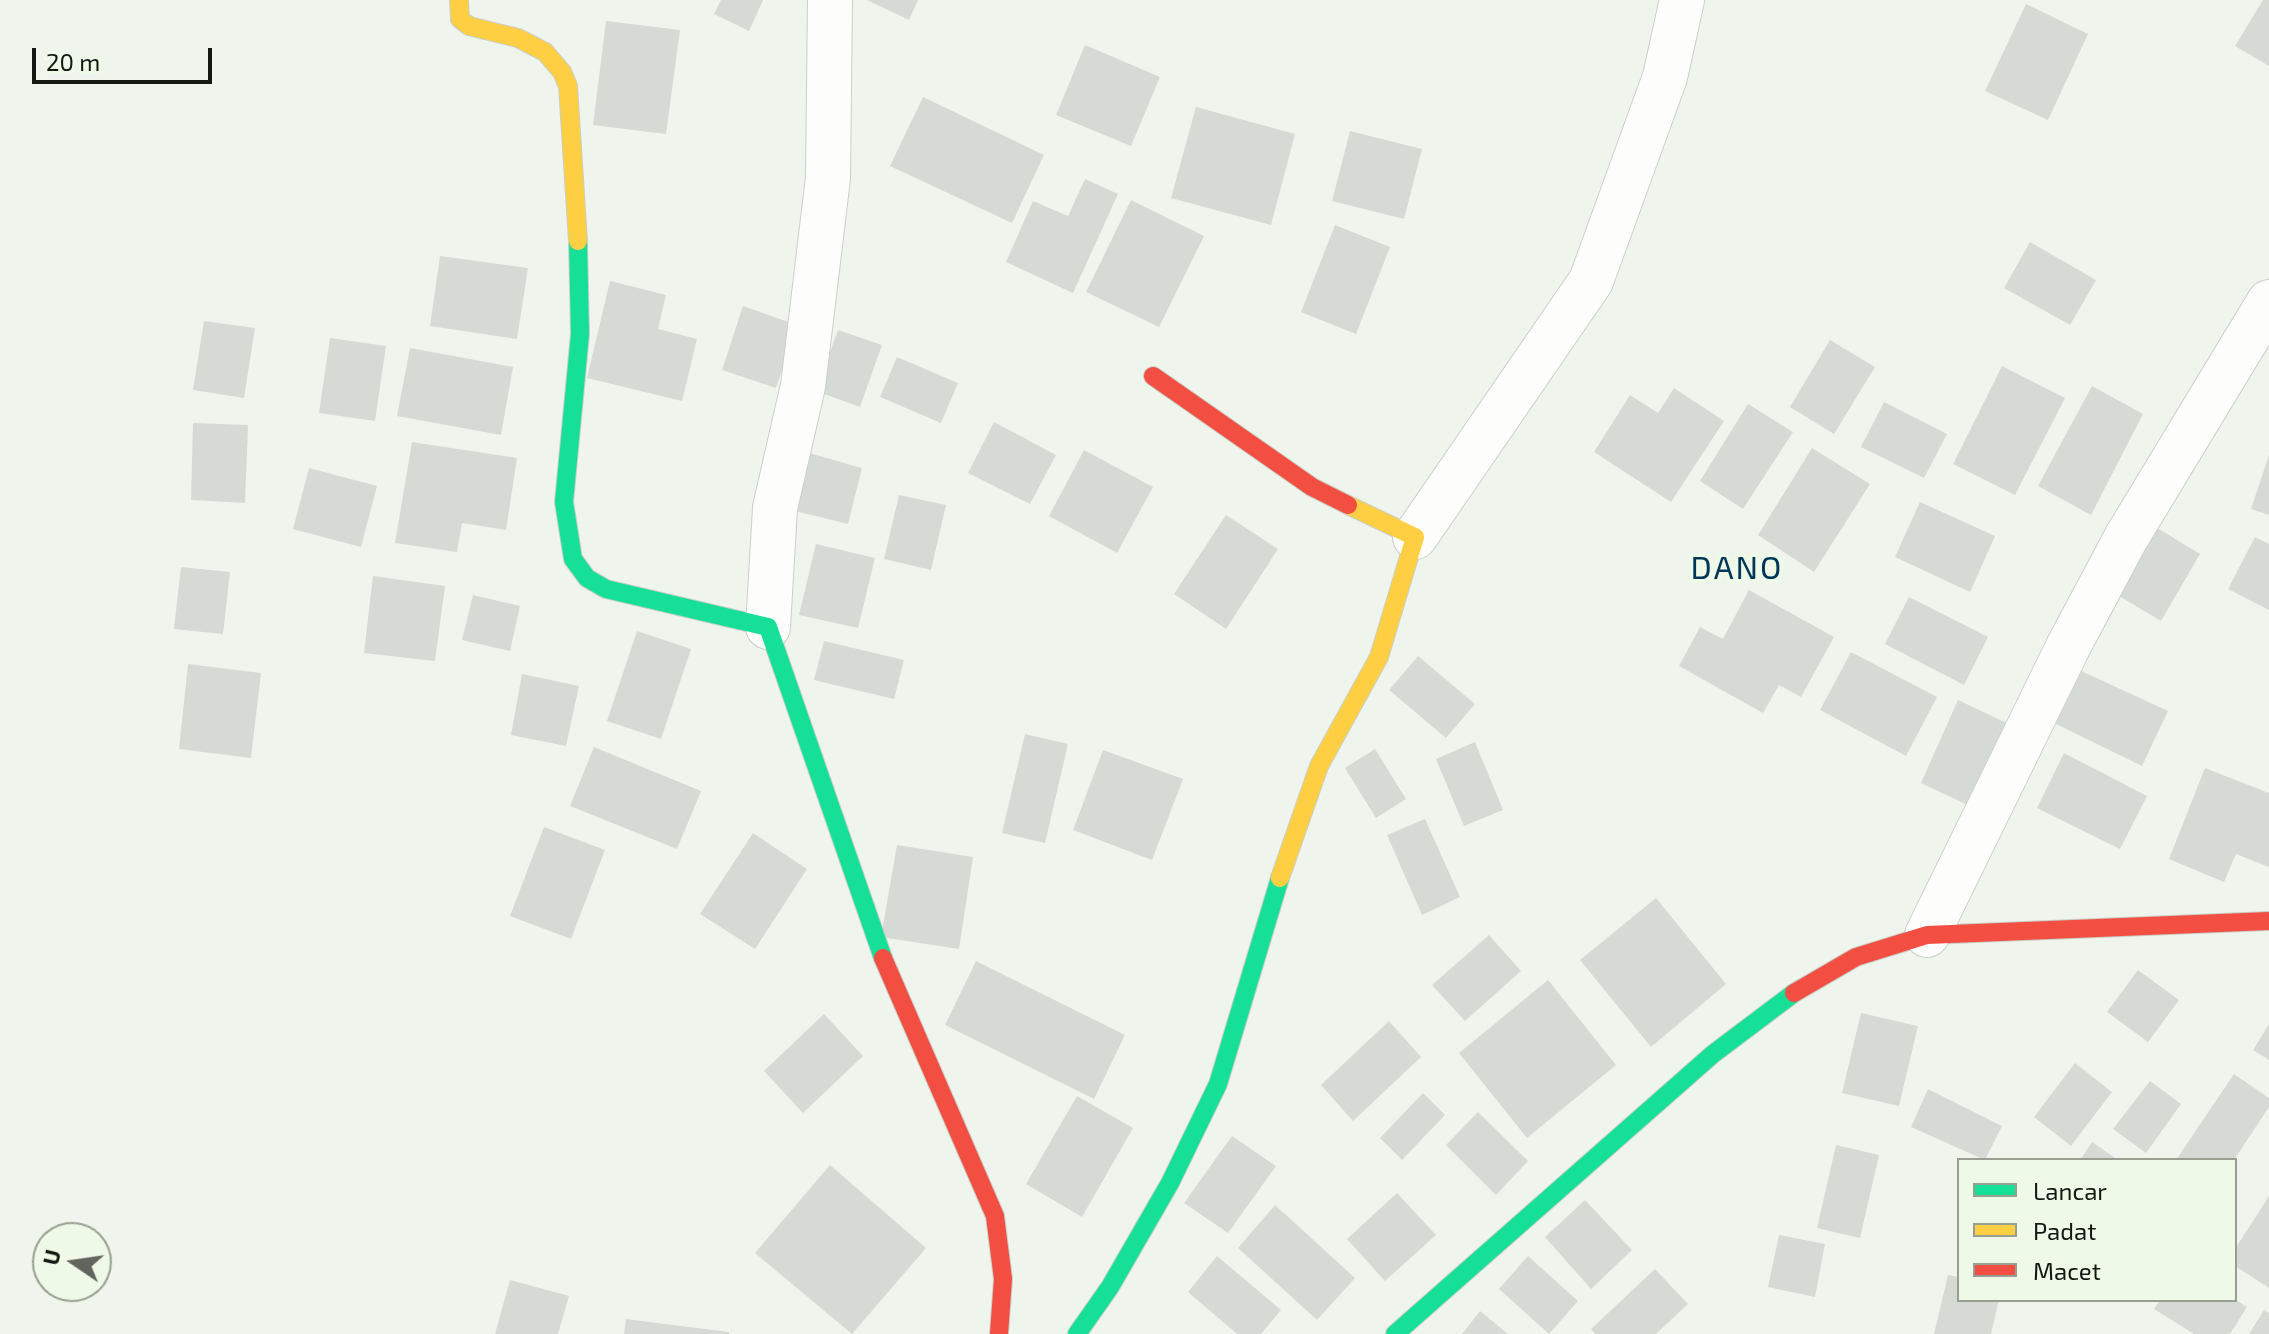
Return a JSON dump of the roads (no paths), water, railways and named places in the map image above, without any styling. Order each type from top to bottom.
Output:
[{"type":"street","points":[[459,0],[460,19],[469,26],[518,38],[545,52],[562,72],[568,86],[578,239],[580,334],[564,502],[573,559],[587,578],[606,589],[768,627]]},
{"type":"street","points":[[830,0],[828,178],[803,386],[775,508],[768,627],[804,722],[875,940],[952,1110],[995,1216],[1003,1279],[999,1334]]},
{"type":"street","points":[[1077,1334],[1110,1287],[1170,1183],[1218,1084],[1248,994],[1270,907],[1319,766],[1336,730],[1379,657],[1415,537],[1591,281],[1665,77],[1682,0]]},
{"type":"street","points":[[1927,935],[2069,645],[2126,538],[2269,302]]},
{"type":"street","points":[[1153,376],[1312,487],[1415,537]]},
{"type":"street","points":[[1395,1334],[1725,1045],[1799,990],[1856,957],[1927,935],[2269,921]]},
{"type":"district","name":"DANO","points":[[1737,568]]}]
